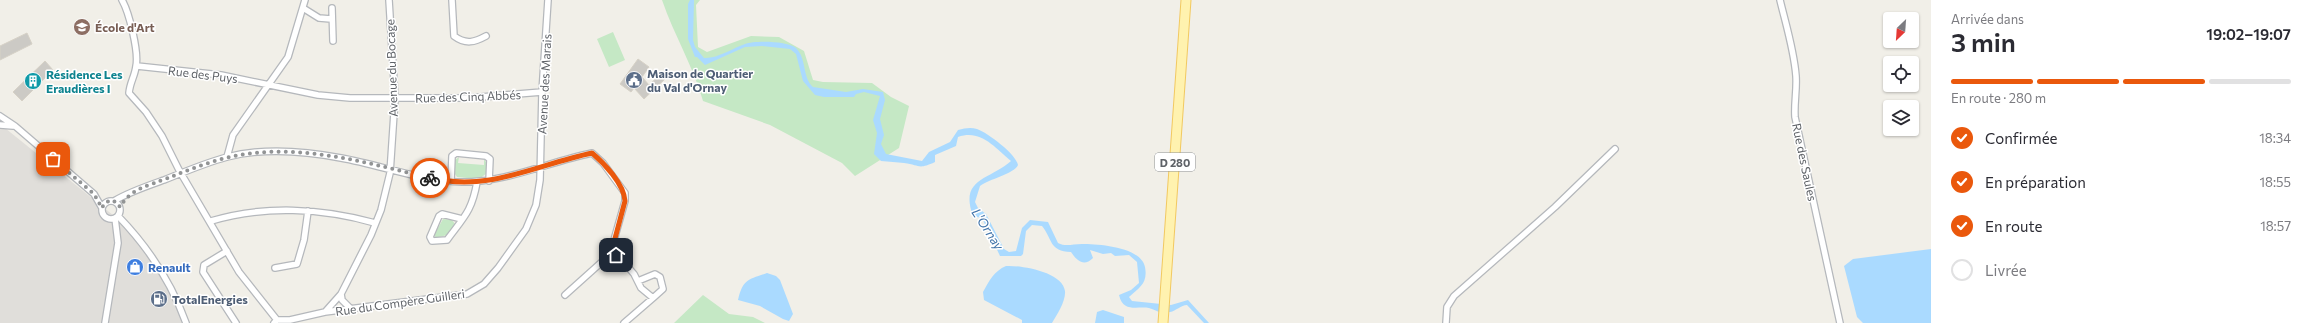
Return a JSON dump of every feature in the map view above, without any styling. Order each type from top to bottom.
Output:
[{"type":"main road","name":"D 280","points":[[1163,323],[1186,0]]},
{"type":"street","points":[[122,0],[130,20],[137,66],[130,84],[129,93],[146,112],[162,136],[181,173],[211,221],[227,251],[251,288],[275,321],[290,320],[325,312]]},
{"type":"street","points":[[227,157],[233,135],[270,84],[288,56],[305,0]]},
{"type":"street","name":"Avenue du Bocage","points":[[325,312],[341,294],[375,223],[388,188],[395,98],[389,0]]},
{"type":"street","points":[[452,0],[454,36],[460,40],[474,42],[486,36]]},
{"type":"street","name":"Avenue des Marais","points":[[540,169],[542,92],[548,0]]},
{"type":"street","name":"Rue des Saules","points":[[1780,0],[1794,55],[1796,79],[1794,102],[1795,117],[1840,323]]},
{"type":"street","points":[[303,8],[320,18],[331,19]]},
{"type":"street","points":[[332,8],[331,19],[333,41]]},
{"type":"street","name":"Rue des Puys","points":[[137,66],[221,74],[318,95],[395,98]]},
{"type":"street","name":"Rue des Cinq Abbés","points":[[395,98],[469,98],[542,92]]},
{"type":"street","points":[[0,116],[15,126],[94,194],[111,201],[120,207]]},
{"type":"street","points":[[0,124],[15,126]]},
{"type":"street","points":[[1446,323],[1447,307],[1454,296],[1532,227],[1615,149]]},
{"type":"street","points":[[102,208],[111,201],[129,193],[227,157],[270,152],[315,154],[451,181],[477,182],[489,181],[540,169],[592,153],[603,163],[625,193],[625,201],[614,240],[614,250],[638,281],[641,288],[653,298]]},
{"type":"street","points":[[451,181],[452,156],[456,153],[486,156],[490,159],[489,181]]},
{"type":"street","name":"Rue du Compère Guilleri","points":[[325,312],[467,294],[484,284],[526,229],[536,205],[540,169]]},
{"type":"street","points":[[462,219],[442,214],[439,216],[430,237],[432,241],[447,240],[462,219],[474,201],[477,182]]},
{"type":"street","points":[[105,323],[118,243],[117,217],[120,207],[129,193]]},
{"type":"street","points":[[94,194],[102,208],[103,214],[117,234]]},
{"type":"street","points":[[211,221],[246,213],[286,210],[308,211],[356,218],[375,223]]},
{"type":"street","points":[[275,268],[297,264],[304,240],[308,211]]},
{"type":"street","points":[[107,218],[117,217],[141,239],[161,267],[176,295],[186,323]]},
{"type":"street","points":[[565,295],[614,250]]},
{"type":"street","points":[[227,251],[204,266],[203,272],[236,323]]},
{"type":"street","points":[[624,323],[663,289],[660,277],[650,275],[638,281]]},
{"type":"street","points":[[341,294],[342,300],[351,309]]},
{"type":"shaded area","points":[[0,124],[124,224],[179,301],[184,323],[0,323]]},
{"type":"green space","points":[[662,0],[700,0],[696,5],[698,47],[707,52],[751,36],[779,37],[804,51],[813,80],[823,82],[872,83],[891,97],[909,106],[899,148],[855,176],[842,163],[770,125],[703,101],[694,75]]},
{"type":"green space","points":[[613,32],[625,60],[609,67],[597,39]]},
{"type":"green space","points":[[459,157],[458,163],[484,165],[484,159],[486,162],[487,173],[479,179],[457,177],[455,174],[455,160]]},
{"type":"green space","points":[[443,219],[452,220],[455,224],[447,235],[436,238],[434,235]]},
{"type":"green space","points":[[703,295],[729,314],[753,317],[765,323],[674,323]]},
{"type":"water","name":"L'Ornay","points":[[690,0],[694,0],[693,40],[695,47],[704,58],[714,57],[750,43],[771,42],[786,44],[796,48],[799,52],[802,57],[807,78],[813,87],[846,92],[863,89],[883,92],[885,100],[880,119],[884,135],[881,144],[886,154],[922,161],[929,152],[950,142],[958,130],[968,128],[975,128],[982,131],[1001,144],[1012,155],[1018,165],[1007,174],[980,186],[975,202],[978,208],[986,214],[1004,249],[1009,252],[1016,251],[1022,228],[1030,220],[1048,222],[1058,243],[1066,245],[1089,244],[1118,248],[1136,255],[1142,260],[1146,272],[1145,277],[1142,284],[1129,297],[1132,301],[1171,305],[1188,300],[1209,323],[1204,323],[1187,305],[1167,313],[1149,308],[1131,308],[1127,306],[1121,301],[1119,295],[1131,290],[1139,283],[1137,262],[1129,255],[1115,256],[1111,253],[1103,254],[1090,250],[1093,258],[1087,262],[1081,262],[1071,252],[1055,247],[1042,226],[1032,225],[1026,231],[1023,254],[1021,256],[1000,256],[982,218],[973,216],[970,204],[970,194],[973,187],[979,181],[1011,161],[993,145],[980,137],[966,135],[958,137],[956,146],[935,155],[935,162],[925,166],[881,161],[874,154],[877,133],[873,120],[880,96],[864,92],[856,94],[854,97],[824,97],[815,95],[803,81],[796,54],[790,49],[762,46],[745,47],[705,65],[697,57],[695,57],[688,39],[688,4]]},
{"type":"water","points":[[1931,249],[1931,323],[1863,323],[1857,317],[1844,266],[1853,259]]},
{"type":"water","points":[[1006,266],[1031,268],[1049,274],[1063,284],[1065,291],[1064,299],[1061,308],[1052,323],[1022,323],[1022,320],[984,300],[983,292],[990,280],[998,271]]},
{"type":"water","points":[[767,273],[776,276],[780,280],[793,314],[789,321],[760,306],[738,300],[742,288],[747,281]]},
{"type":"water","points":[[1103,310],[1124,317],[1124,323],[1095,323],[1097,312]]},
{"type":"building","points":[[27,33],[32,44],[0,60],[0,46]]},
{"type":"building","name":"Maison de Quartier du Val d'Ornay","points":[[638,59],[649,67],[642,77],[649,85],[663,72],[667,77],[644,99],[634,88],[631,92],[620,84]]},
{"type":"building","name":"Résidence Les Eraudières I","points":[[45,61],[53,70],[22,101],[13,92]]},
{"type":"way so far","points":[[53,159],[94,194],[102,208],[104,204],[110,200],[119,204],[120,207],[124,199],[131,192],[227,157],[242,154],[270,152],[315,154],[342,158],[430,178]]},
{"type":"place","name":"École d'Art","points":[[82,27]]},
{"type":"place","name":"Maison de Quartier du Val d'Ornay","points":[[634,80]]},
{"type":"place","name":"Résidence Les Eraudières I","points":[[33,81]]},
{"type":"place","name":"Renault","points":[[135,267]]},
{"type":"place","name":"TotalEnergies","points":[[159,299]]},
{"type":"route","points":[[430,178],[461,182],[489,181],[540,169],[592,153],[603,163],[625,193],[625,201],[613,246],[616,255]]}]
